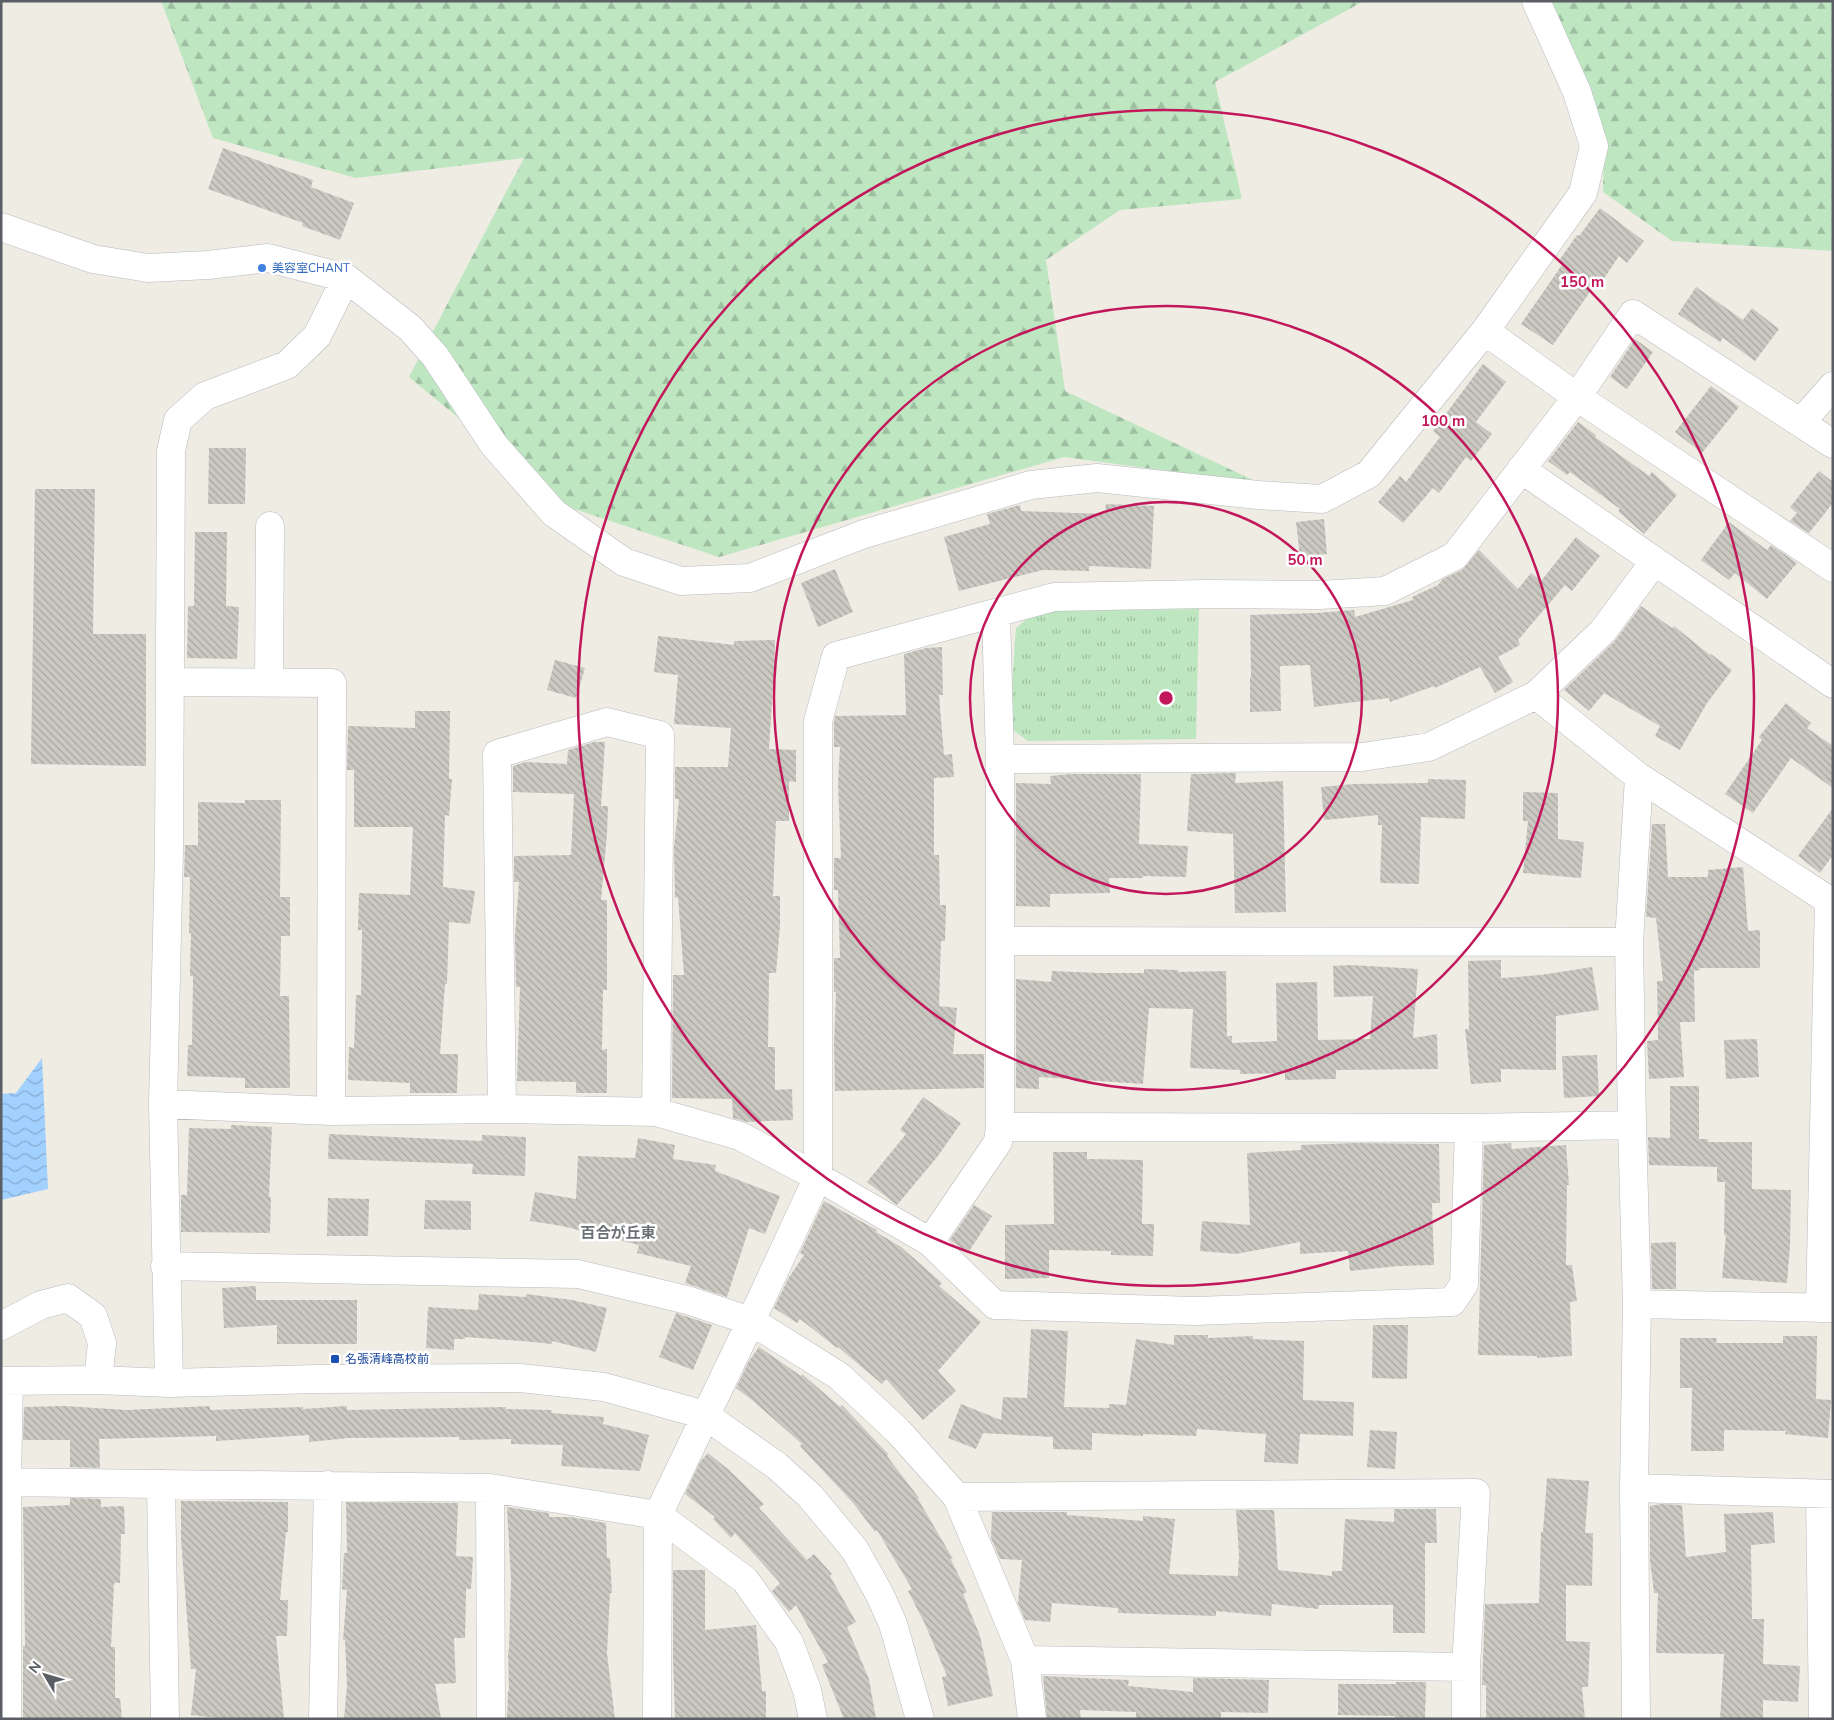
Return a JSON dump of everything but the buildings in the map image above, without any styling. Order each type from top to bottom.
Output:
[{"type":"street","points":[[1,226],[93,259],[148,268],[208,265],[268,258],[346,278],[410,328],[435,356],[494,445],[554,513],[624,562],[681,582],[750,578],[864,534],[1031,485],[1097,478],[1258,495],[1322,499],[1369,474],[1485,332],[1583,193],[1594,146],[1577,92],[1536,1]]},
{"type":"street","points":[[169,1383],[165,1266],[164,1104],[170,850],[171,451],[178,420],[205,396],[287,365],[317,336],[346,278]]},
{"type":"street","points":[[657,1719],[658,1515],[818,1177],[818,721],[836,656],[1054,597],[1205,594],[1320,595],[1384,590],[1455,556],[1577,397],[1633,314],[1833,444]]},
{"type":"street","points":[[1485,332],[1577,397],[1833,568]]},
{"type":"street","points":[[1800,422],[1833,386]]},
{"type":"street","points":[[1521,469],[1833,684]]},
{"type":"street","points":[[269,682],[270,526]]},
{"type":"street","points":[[1000,759],[1362,757],[1430,747],[1536,695],[1603,630],[1654,562]]},
{"type":"street","points":[[930,1242],[998,1142],[1000,1127],[1000,759],[996,613]]},
{"type":"street","points":[[171,682],[332,683],[331,1111]]},
{"type":"street","points":[[1536,695],[1639,777],[1831,902],[1827,1308],[1637,1304]]},
{"type":"street","points":[[502,1109],[497,754],[607,722],[660,735],[656,1112]]},
{"type":"street","points":[[1636,1719],[1634,1488],[1637,1304],[1629,942],[1639,777]]},
{"type":"street","points":[[1000,941],[1629,942]]},
{"type":"street","points":[[164,1104],[331,1111],[502,1109],[656,1112],[740,1136],[818,1177],[930,1242],[995,1305],[1195,1311],[1452,1302],[1464,1284],[1469,1128]]},
{"type":"street","points":[[1000,1127],[1469,1128],[1632,1125]]},
{"type":"street","points":[[165,1266],[578,1274],[688,1300],[751,1322],[839,1376],[898,1431],[956,1497],[1025,1660],[1032,1719]]},
{"type":"street","points":[[1,1326],[41,1305],[68,1298],[93,1316],[102,1343],[98,1380]]},
{"type":"street","points":[[7,1719],[4,1481],[5,1381],[98,1380],[169,1383],[316,1379],[520,1378],[604,1387],[705,1415],[777,1466],[810,1496],[855,1550],[880,1595],[893,1624],[920,1719]]},
{"type":"street","points":[[4,1481],[490,1488],[658,1515],[745,1580],[789,1642],[807,1690],[813,1719]]},
{"type":"street","points":[[161,1484],[164,1719]]},
{"type":"street","points":[[323,1719],[328,1486]]},
{"type":"street","points":[[490,1488],[491,1719]]},
{"type":"street","points":[[1634,1488],[1826,1494],[1823,1719]]},
{"type":"street","points":[[956,1497],[1476,1493],[1466,1667],[1466,1719]]},
{"type":"street","points":[[1025,1660],[1466,1667]]},
{"type":"green space","points":[[161,1],[1364,1],[1215,82],[1242,199],[1120,210],[1046,260],[1065,391],[1259,483],[1064,457],[719,557],[565,506],[409,377],[524,158],[356,178],[213,138]]},
{"type":"green space","points":[[1521,1],[1833,1],[1833,251],[1672,241],[1603,192],[1604,142]]},
{"type":"green space","points":[[1199,609],[1196,739],[1028,741],[1009,727],[1016,628],[1036,611]]},
{"type":"water","points":[[42,1058],[48,1189],[1,1200],[1,1094],[16,1093]]},
{"type":"place","name":"美容室CHANT","points":[[262,268]]},
{"type":"place","name":"名張清峰高校前","points":[[335,1359]]},
{"type":"district","name":"百合が丘東","points":[[618,1233]]}]
